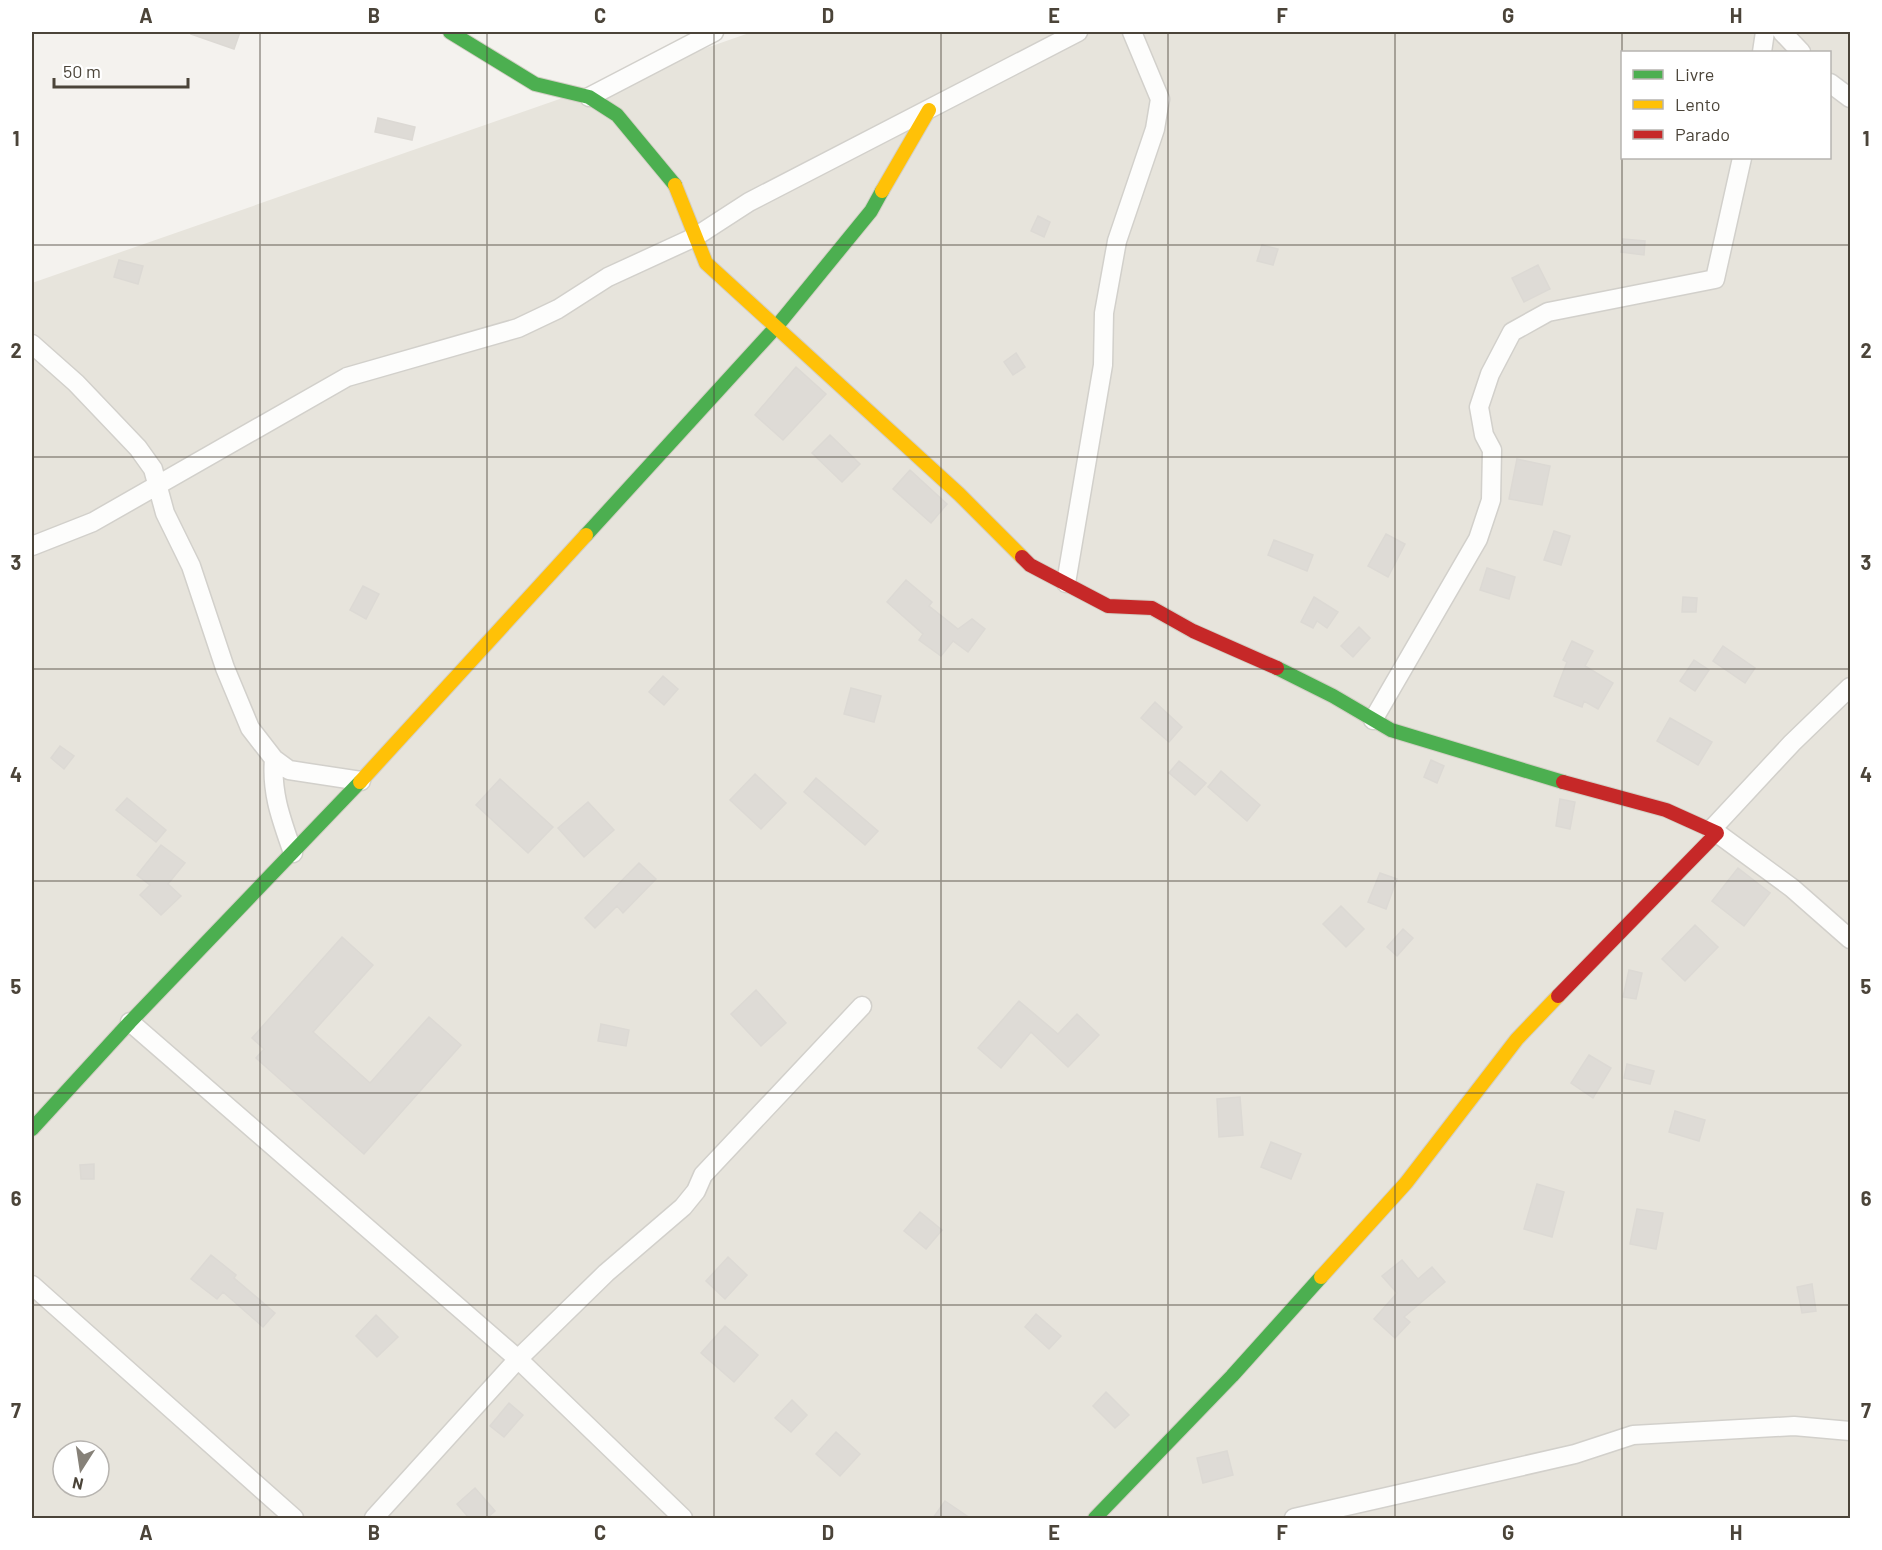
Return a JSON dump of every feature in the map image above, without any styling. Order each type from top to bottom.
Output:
[{"type":"street","points":[[450,32],[535,84],[589,97],[617,115],[677,188],[706,263],[777,326],[795,347],[959,494],[1030,565],[1108,606],[1152,608],[1193,631],[1254,657],[1333,696],[1391,730],[1666,810],[1714,832],[1792,888],[1851,939]]},
{"type":"street","points":[[589,97],[714,32]]},
{"type":"street","points":[[32,546],[87,525],[347,377],[518,328],[558,309],[608,277],[695,237],[750,202],[1078,32]]},
{"type":"street","points":[[1066,583],[1103,365],[1104,313],[1117,241],[1155,129],[1160,99],[1132,32]]},
{"type":"street","points":[[1762,51],[1765,32]]},
{"type":"street","points":[[1782,32],[1801,51]]},
{"type":"street","points":[[1831,84],[1851,98]]},
{"type":"street","points":[[32,1130],[130,1022],[361,781],[777,326],[871,210],[929,110]]},
{"type":"street","points":[[1373,720],[1478,539],[1491,500],[1492,450],[1484,435],[1479,407],[1490,374],[1512,332],[1548,312],[1715,279],[1743,159]]},
{"type":"street","points":[[32,344],[76,383],[138,448],[153,469],[165,513],[191,566],[241,710],[274,759],[290,770],[302,774],[361,781]]},
{"type":"street","points":[[1095,1518],[1232,1376],[1406,1183],[1517,1039],[1714,832],[1792,743],[1851,687]]},
{"type":"street","points":[[274,759],[272,782],[275,800],[293,853]]},
{"type":"street","points":[[374,1518],[518,1359],[606,1273],[683,1207],[696,1191],[703,1174],[862,1006]]},
{"type":"street","points":[[130,1022],[518,1359],[683,1518]]},
{"type":"street","points":[[32,1286],[294,1518]]},
{"type":"street","points":[[1294,1518],[1575,1454],[1633,1435],[1794,1426],[1851,1431]]},
{"type":"shaded area","points":[[752,32],[1850,32],[1850,1518],[32,1518],[32,283]]},
{"type":"building","points":[[192,32],[240,32],[234,49],[191,34]]},
{"type":"building","points":[[378,118],[415,127],[412,140],[375,132]]},
{"type":"building","points":[[1038,216],[1050,222],[1044,237],[1031,231]]},
{"type":"building","points":[[1623,239],[1645,241],[1644,255],[1621,252]]},
{"type":"building","points":[[1262,245],[1278,249],[1273,265],[1257,261]]},
{"type":"building","points":[[119,260],[143,266],[138,284],[114,277]]},
{"type":"building","points":[[1538,265],[1550,289],[1524,302],[1512,278]]},
{"type":"building","points":[[1016,353],[1025,367],[1013,375],[1004,362]]},
{"type":"building","points":[[796,367],[826,394],[783,440],[755,415]]},
{"type":"building","points":[[830,435],[860,464],[842,482],[812,453]]},
{"type":"building","points":[[1517,459],[1550,466],[1542,505],[1509,499]]},
{"type":"building","points":[[910,470],[947,504],[931,523],[893,489]]},
{"type":"building","points":[[1554,531],[1570,536],[1561,565],[1544,560]]},
{"type":"building","points":[[1386,534],[1405,544],[1388,577],[1368,566]]},
{"type":"building","points":[[1274,540],[1313,555],[1307,571],[1268,555]]},
{"type":"building","points":[[1487,568],[1515,577],[1509,599],[1480,590]]},
{"type":"building","points":[[906,580],[932,602],[929,606],[958,629],[972,619],[985,629],[968,652],[953,641],[941,656],[919,640],[923,634],[887,602]]},
{"type":"building","points":[[363,586],[379,594],[366,619],[350,610]]},
{"type":"building","points":[[1314,597],[1338,612],[1327,628],[1317,621],[1313,628],[1301,622]]},
{"type":"building","points":[[1683,597],[1697,598],[1696,612],[1682,612]]},
{"type":"building","points":[[1359,627],[1370,638],[1353,657],[1341,646]]},
{"type":"building","points":[[1572,641],[1593,651],[1585,666],[1613,683],[1598,709],[1584,701],[1582,707],[1554,696],[1567,662],[1563,660]]},
{"type":"building","points":[[1723,646],[1755,668],[1745,683],[1713,661]]},
{"type":"building","points":[[1694,660],[1709,670],[1695,691],[1680,681]]},
{"type":"building","points":[[663,676],[678,689],[664,705],[649,692]]},
{"type":"building","points":[[851,688],[881,696],[874,722],[844,714]]},
{"type":"building","points":[[1155,702],[1182,727],[1169,742],[1141,718]]},
{"type":"building","points":[[1670,718],[1712,742],[1698,765],[1657,741]]},
{"type":"building","points":[[60,746],[74,756],[64,769],[51,758]]},
{"type":"building","points":[[1431,760],[1444,766],[1437,783],[1424,777]]},
{"type":"building","points":[[1179,761],[1206,783],[1195,795],[1169,773]]},
{"type":"building","points":[[1221,771],[1260,805],[1247,821],[1208,787]]},
{"type":"building","points":[[755,774],[786,803],[761,829],[730,800]]},
{"type":"building","points":[[816,778],[878,831],[865,845],[804,792]]},
{"type":"building","points":[[500,779],[553,827],[528,853],[476,805]]},
{"type":"building","points":[[127,798],[166,830],[156,842],[116,810]]},
{"type":"building","points":[[1560,799],[1575,802],[1570,829],[1556,826]]},
{"type":"building","points":[[588,802],[614,830],[584,857],[558,828]]},
{"type":"building","points":[[161,845],[185,863],[168,884],[181,896],[161,915],[140,895],[150,885],[137,875]]},
{"type":"building","points":[[639,863],[656,879],[623,913],[617,906],[595,928],[585,918]]},
{"type":"building","points":[[1738,868],[1770,893],[1744,926],[1712,901]]},
{"type":"building","points":[[1380,873],[1397,879],[1386,909],[1368,902]]},
{"type":"building","points":[[1341,906],[1364,929],[1346,947],[1323,924]]},
{"type":"building","points":[[1695,925],[1718,947],[1685,981],[1662,959]]},
{"type":"building","points":[[1403,929],[1413,938],[1397,956],[1387,947]]},
{"type":"building","points":[[342,937],[373,965],[313,1032],[370,1083],[429,1017],[461,1045],[364,1154],[256,1058],[264,1049],[252,1038]]},
{"type":"building","points":[[1629,970],[1642,973],[1636,999],[1623,997]]},
{"type":"building","points":[[756,990],[786,1023],[761,1046],[731,1014]]},
{"type":"building","points":[[1019,1001],[1058,1034],[1077,1014],[1099,1035],[1068,1067],[1031,1032],[1001,1068],[978,1048]]},
{"type":"building","points":[[601,1024],[629,1030],[626,1046],[598,1041]]},
{"type":"building","points":[[1589,1055],[1611,1068],[1593,1098],[1571,1083]]},
{"type":"building","points":[[1627,1064],[1654,1071],[1650,1084],[1624,1078]]},
{"type":"building","points":[[1240,1097],[1243,1135],[1219,1137],[1217,1099]]},
{"type":"building","points":[[1675,1111],[1705,1120],[1699,1141],[1669,1132]]},
{"type":"building","points":[[1271,1142],[1301,1154],[1291,1179],[1261,1167]]},
{"type":"building","points":[[94,1164],[94,1179],[81,1179],[80,1165]]},
{"type":"building","points":[[1537,1184],[1564,1192],[1552,1237],[1524,1229]]},
{"type":"building","points":[[1637,1209],[1663,1213],[1656,1249],[1630,1244]]},
{"type":"building","points":[[920,1212],[942,1230],[926,1249],[904,1231]]},
{"type":"building","points":[[211,1255],[236,1275],[234,1278],[275,1313],[263,1327],[223,1292],[217,1299],[191,1279]]},
{"type":"building","points":[[728,1257],[747,1275],[725,1299],[706,1281]]},
{"type":"building","points":[[1402,1260],[1418,1279],[1432,1267],[1445,1282],[1404,1317],[1410,1322],[1395,1338],[1374,1319],[1397,1293],[1382,1276]]},
{"type":"building","points":[[1812,1284],[1816,1311],[1802,1313],[1797,1287]]},
{"type":"building","points":[[1036,1314],[1061,1336],[1049,1349],[1025,1327]]},
{"type":"building","points":[[376,1315],[398,1337],[377,1357],[356,1336]]},
{"type":"building","points":[[725,1326],[758,1355],[734,1382],[701,1353]]},
{"type":"building","points":[[1106,1392],[1129,1415],[1115,1428],[1093,1406]]},
{"type":"building","points":[[792,1400],[807,1415],[791,1432],[775,1418]]},
{"type":"building","points":[[509,1403],[523,1415],[504,1437],[490,1426]]},
{"type":"building","points":[[836,1432],[860,1454],[840,1476],[816,1454]]},
{"type":"building","points":[[1227,1451],[1233,1475],[1203,1483],[1197,1458]]},
{"type":"building","points":[[475,1488],[495,1511],[487,1518],[469,1518],[457,1504]]},
{"type":"building","points":[[945,1501],[970,1518],[933,1518]]},
{"type":"traffic: fast","points":[[450,32],[535,84],[589,97],[617,115],[675,185]]},
{"type":"traffic: fast","points":[[586,535],[777,326],[871,211],[882,191]]},
{"type":"traffic: fast","points":[[1277,668],[1333,696],[1391,730],[1563,782]]},
{"type":"traffic: fast","points":[[32,1129],[130,1022],[360,782]]},
{"type":"traffic: fast","points":[[1095,1518],[1232,1376],[1321,1277]]},
{"type":"traffic: slow","points":[[882,191],[929,110]]},
{"type":"traffic: slow","points":[[675,185],[706,263],[959,494],[1022,557]]},
{"type":"traffic: slow","points":[[360,782],[586,535]]},
{"type":"traffic: slow","points":[[1321,1277],[1406,1183],[1517,1039],[1558,996]]},
{"type":"traffic: jam","points":[[1022,557],[1030,565],[1108,606],[1152,608],[1193,631],[1277,668]]},
{"type":"traffic: jam","points":[[1558,996],[1717,833],[1666,810],[1563,782]]}]
